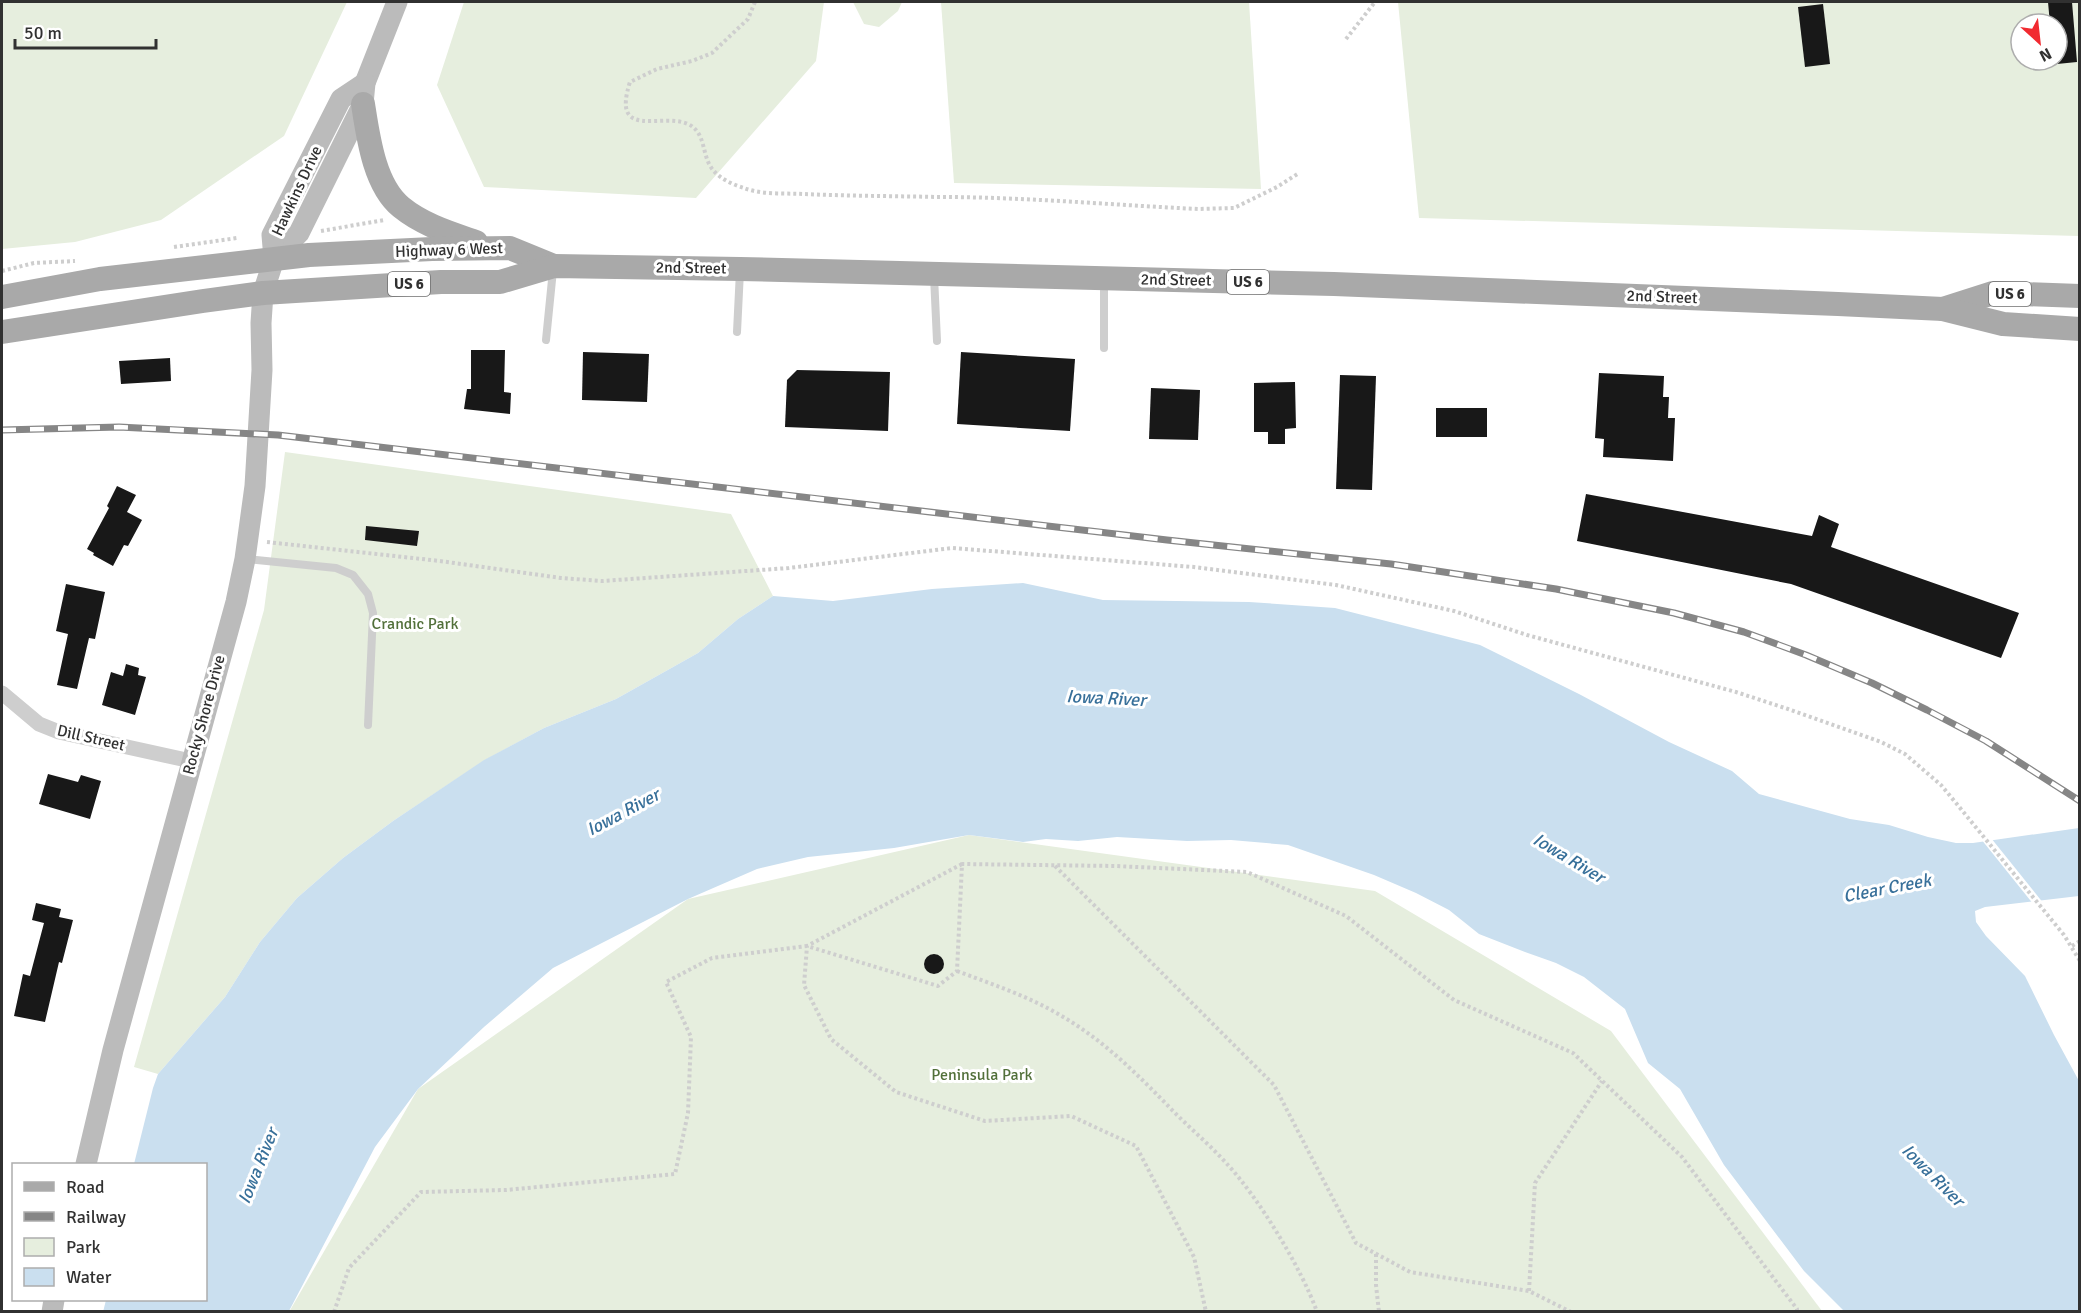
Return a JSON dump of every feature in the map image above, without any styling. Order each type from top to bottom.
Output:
[{"type":"main road","points":[[364,94],[369,138],[376,165],[387,190],[399,206],[422,221],[493,248]]},
{"type":"main road","name":"Highway 6 West","points":[[2,297],[100,279],[274,259],[432,249],[510,248],[554,266]]},
{"type":"main road","name":"Highway 6 West","points":[[2,332],[263,293],[441,282],[500,282],[554,266]]},
{"type":"main road","name":"2nd Street","points":[[554,266],[1334,284],[1943,309],[2003,324],[2079,329]]},
{"type":"main road","name":"2nd Street","points":[[1943,309],[1993,293],[2079,296]]},
{"type":"street","name":"Hawkins Drive","points":[[274,259],[299,233],[364,94],[398,2]]},
{"type":"street","name":"Rocky Shore Drive","points":[[86,1163],[113,1050],[236,602],[245,559],[255,486],[260,414],[263,293],[274,259]]},
{"type":"street","name":"Dill Street","points":[[2,693],[39,724],[59,732],[191,761]]},
{"type":"lane","points":[[546,340],[554,266]]},
{"type":"lane","points":[[737,332],[740,269]]},
{"type":"lane","points":[[934,274],[937,341]]},
{"type":"lane","points":[[1104,278],[1104,348]]},
{"type":"lane","points":[[245,559],[336,568],[352,575],[368,594],[373,614],[368,725]]},
{"type":"path","points":[[755,2],[748,19],[712,53],[692,61],[657,69],[630,82],[625,99],[627,112],[634,119],[686,123],[695,128],[702,138],[704,152],[713,170],[728,181],[746,189],[766,193],[864,197],[942,197],[1198,209],[1234,208],[1277,187],[1299,173]]},
{"type":"path","points":[[1346,39],[1375,2]]},
{"type":"path","points":[[312,232],[386,220]]},
{"type":"path","points":[[263,542],[602,581],[789,568],[952,548],[1194,567],[1336,585],[1454,611],[1527,635],[1725,689],[1881,742],[1905,754],[1941,785],[2059,928],[2079,961]]},
{"type":"path","points":[[807,946],[938,986],[957,971],[962,864]]},
{"type":"path","points":[[334,1311],[350,1268],[421,1192],[506,1190],[675,1174],[688,1113],[690,1037],[666,982],[712,958],[807,946],[962,864],[1115,866],[1247,872],[1346,916],[1454,1000],[1573,1053],[1682,1157],[1797,1311]]},
{"type":"path","points":[[1054,865],[1274,1085],[1356,1242],[1410,1272],[1529,1292],[1571,1311]]},
{"type":"path","points":[[2072,946],[2079,941]]},
{"type":"path","points":[[807,946],[804,985],[831,1039],[896,1092],[985,1121],[1071,1116],[1136,1146],[1194,1257],[1206,1311]]},
{"type":"path","points":[[957,971],[1034,1000],[1067,1018],[1100,1041],[1134,1071],[1228,1165],[1277,1235],[1305,1284],[1317,1311]]},
{"type":"path","points":[[1529,1292],[1535,1183],[1602,1081]]},
{"type":"path","points":[[1376,1254],[1379,1311]]},
{"type":"green space","points":[[2,2],[347,2],[284,136],[161,220],[75,242],[2,249]]},
{"type":"green space","points":[[464,2],[824,2],[816,61],[696,198],[484,187],[437,85]]},
{"type":"green space","points":[[853,2],[902,2],[898,11],[879,27],[864,24]]},
{"type":"green space","points":[[941,2],[1249,2],[1261,189],[954,183]]},
{"type":"green space","points":[[1398,2],[2079,2],[2079,236],[1419,218]]},
{"type":"green space","name":"Crandic Park","points":[[285,452],[731,514],[773,596],[738,619],[698,653],[616,699],[544,728],[485,760],[393,821],[343,858],[297,898],[260,942],[225,997],[158,1074],[134,1067],[264,610]]},
{"type":"green space","name":"Peninsula Park","points":[[969,835],[1375,891],[1611,1031],[1822,1311],[289,1312],[418,1089],[688,899]]},
{"type":"water","points":[[1023,583],[1103,600],[1249,602],[1335,608],[1480,645],[1669,742],[1732,771],[1759,794],[1850,819],[1889,825],[1956,843],[1973,843],[2079,828],[2079,896],[1985,907],[1975,911],[1976,922],[1986,936],[2025,976],[2079,1081],[2079,1311],[1844,1311],[1804,1271],[1724,1165],[1680,1089],[1648,1063],[1625,1009],[1584,977],[1556,963],[1479,934],[1449,910],[1416,893],[1374,875],[1288,845],[1231,840],[1187,841],[1117,837],[1078,841],[1046,839],[1023,842],[969,835],[894,848],[808,857],[757,869],[688,899],[553,968],[484,1027],[418,1089],[375,1147],[289,1311],[103,1312],[106,1301],[207,1301],[207,1163],[134,1163],[158,1074],[225,997],[260,942],[297,898],[343,858],[393,821],[484,760],[544,728],[616,699],[698,653],[738,619],[773,596],[833,601],[932,589]]},
{"type":"pier","points":[[1991,838],[2044,904],[2034,905],[1981,839]]},
{"type":"building","points":[[2048,2],[2072,2],[2077,62],[2069,63],[2069,12],[2049,12]]},
{"type":"building","points":[[1823,4],[1830,64],[1805,67],[1798,7]]},
{"type":"building","points":[[471,350],[505,350],[504,392],[511,393],[510,414],[464,409],[467,389],[471,389]]},
{"type":"building","points":[[583,352],[649,354],[647,402],[582,400]]},
{"type":"building","points":[[961,352],[1075,359],[1070,431],[957,424]]},
{"type":"building","points":[[170,358],[171,381],[121,384],[119,361]]},
{"type":"building","points":[[797,370],[890,372],[888,431],[785,427],[787,380]]},
{"type":"building","points":[[1599,373],[1664,376],[1663,397],[1669,397],[1668,418],[1675,418],[1673,461],[1603,457],[1604,439],[1595,438]]},
{"type":"building","points":[[1340,375],[1376,376],[1372,490],[1336,489]]},
{"type":"building","points":[[1295,382],[1296,428],[1285,429],[1285,444],[1268,444],[1268,432],[1254,432],[1254,383]]},
{"type":"building","points":[[1151,388],[1200,390],[1198,440],[1149,439]]},
{"type":"building","points":[[1436,408],[1487,408],[1487,437],[1436,437]]},
{"type":"building","points":[[117,486],[136,495],[127,512],[142,520],[128,546],[124,545],[113,566],[87,549],[109,508],[107,506]]},
{"type":"building","points":[[1586,494],[1812,536],[1819,515],[1839,524],[1831,547],[2019,613],[2001,658],[1791,584],[1577,541]]},
{"type":"building","points":[[366,526],[419,531],[417,546],[365,540]]},
{"type":"building","points":[[66,584],[105,592],[95,639],[89,638],[77,689],[57,685],[68,634],[56,631]]},
{"type":"building","points":[[126,664],[139,668],[138,675],[146,677],[135,715],[102,705],[111,672],[123,676]]},
{"type":"building","points":[[48,774],[78,782],[81,775],[101,781],[90,819],[39,804]]},
{"type":"building","points":[[36,903],[61,909],[59,917],[73,920],[62,963],[59,962],[45,1022],[14,1016],[23,974],[30,976],[44,923],[32,920]]},
{"type":"building","points":[[934,954],[941,957],[944,964],[941,971],[934,974],[927,971],[924,964],[927,957]]},
{"type":"railway","points":[[2,430],[119,427],[278,435],[1167,540],[1391,564],[1556,589],[1674,613],[1744,632],[1806,655],[1872,683],[1986,741],[2080,801]]},
{"type":"water label","name":"Iowa River","points":[[1106,698]]},
{"type":"water label","name":"Iowa River","points":[[623,812]]},
{"type":"water label","name":"Iowa River","points":[[1569,858]]},
{"type":"water label","name":"Clear Creek","points":[[1887,888]]},
{"type":"water label","name":"Iowa River","points":[[258,1166]]},
{"type":"water label","name":"Iowa River","points":[[1933,1175]]}]
